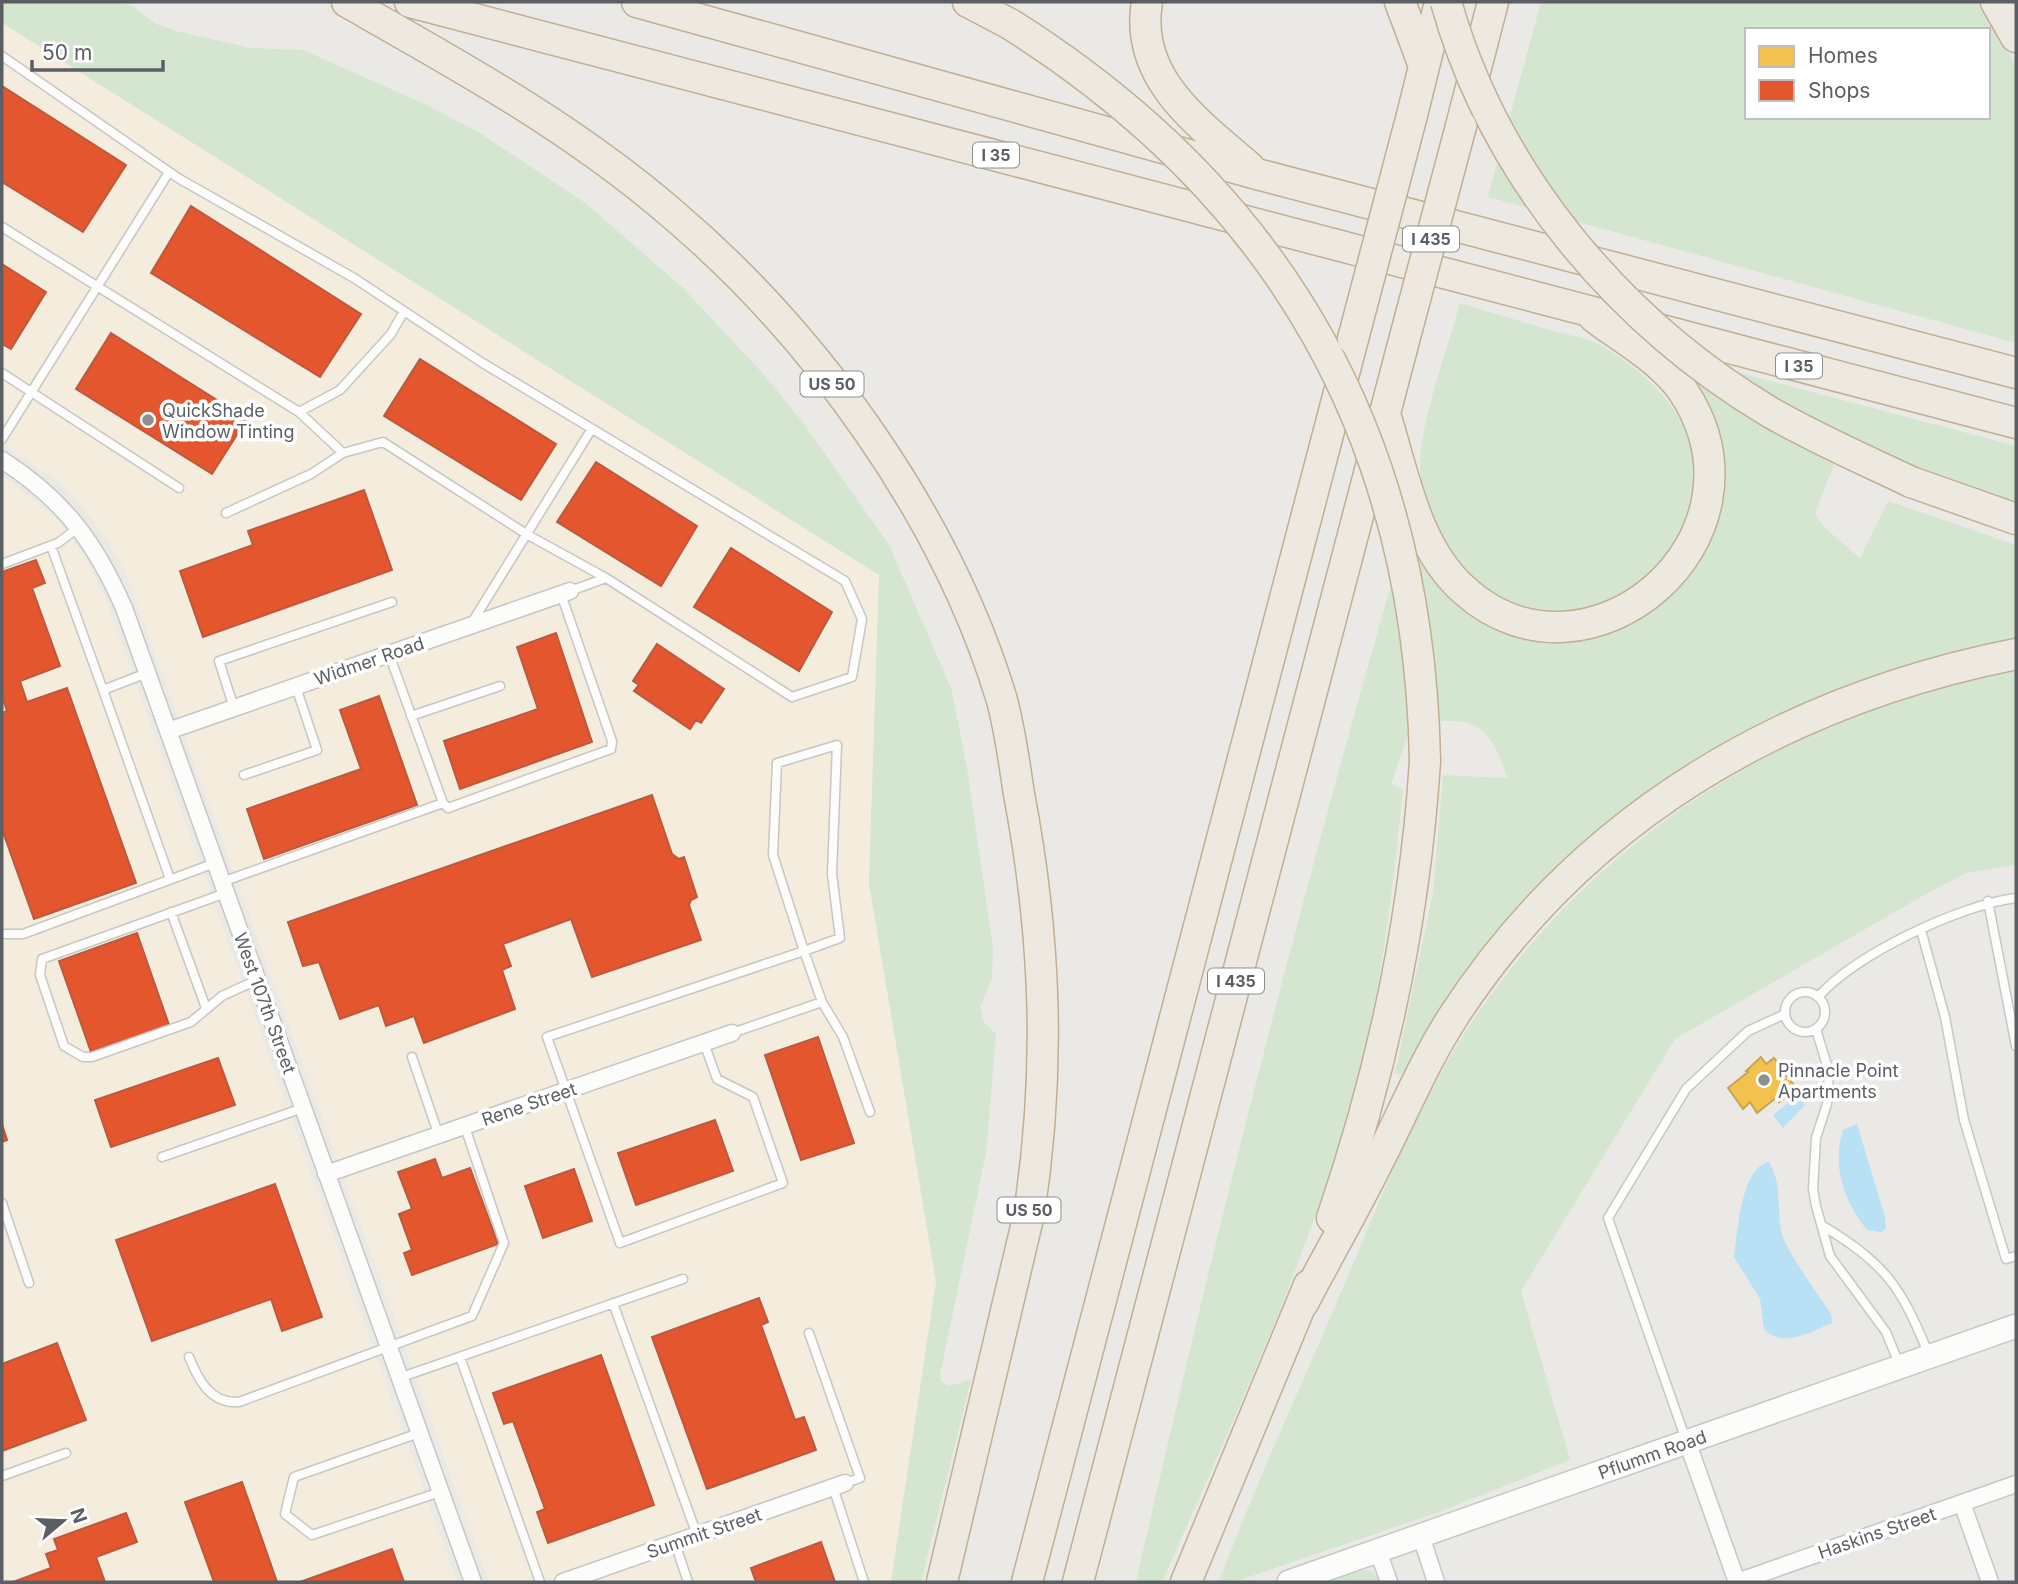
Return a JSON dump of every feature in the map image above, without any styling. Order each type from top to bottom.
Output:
[{"type":"highway","name":"US 50","points":[[347,2],[505,93],[566,133],[670,211],[749,286],[837,390],[894,472],[948,565],[988,659],[1002,702],[1036,892],[1042,950],[1044,1054],[1037,1158],[1029,1214],[942,1582]]},
{"type":"highway","name":"I 35","points":[[410,2],[2016,423]]},
{"type":"highway","points":[[637,2],[1257,174],[2016,373]]},
{"type":"highway","points":[[968,2],[1010,24],[1106,89],[1156,132],[1208,186],[1261,250],[1308,320],[1359,421],[1396,524],[1421,658],[1425,761],[1414,892],[1396,991],[1355,1150],[1303,1303],[1186,1582]]},
{"type":"highway","points":[[1147,2],[1148,47],[1152,63],[1172,97],[1257,174]]},
{"type":"highway","points":[[1400,2],[1424,66]]},
{"type":"highway","points":[[1443,2],[1463,54],[1504,142],[1564,231],[1605,280],[1680,350],[1718,378],[1814,437],[1911,482],[2016,519]]},
{"type":"highway","name":"I 435","points":[[1027,1582],[1443,2]]},
{"type":"highway","name":"I 435","points":[[1078,1582],[1493,2]]},
{"type":"highway","points":[[1996,2],[2016,37]]},
{"type":"highway","points":[[1385,413],[1419,524],[1438,560],[1464,590],[1503,614],[1551,625],[1592,621],[1632,606],[1667,580],[1694,543],[1707,501],[1709,460],[1700,422],[1670,375],[1583,309]]},
{"type":"highway","points":[[1303,1303],[1380,1158],[1427,1061],[1454,1017],[1530,916],[1595,853],[1674,791],[1738,751],[1798,722],[1909,680],[2016,654]]},
{"type":"main road","name":"Pflumm Road","points":[[1289,1582],[2016,1326]]},
{"type":"street","name":"West 107th Street","points":[[2,460],[32,479],[79,527],[107,568],[473,1582]]},
{"type":"street","name":"Widmer Road","points":[[168,731],[566,592]]},
{"type":"street","name":"Rene Street","points":[[326,1174],[732,1033]]},
{"type":"street","points":[[1687,1441],[1737,1582]]},
{"type":"street","name":"Haskins Street","points":[[1737,1582],[2016,1484]]},
{"type":"street","name":"Summit Street","points":[[563,1582],[839,1485]]},
{"type":"street","points":[[1962,1503],[1990,1582]]},
{"type":"street","points":[[1421,1536],[1436,1582]]},
{"type":"street","points":[[1378,1551],[1389,1582]]},
{"type":"lane","points":[[2,56],[169,172],[354,278],[591,430],[845,581],[862,620],[852,677],[792,697],[606,578],[528,536],[383,442],[344,453],[311,474],[226,513]]},
{"type":"lane","points":[[2,439],[169,172]]},
{"type":"lane","points":[[2,227],[299,412],[344,453]]},
{"type":"lane","points":[[299,412],[340,390],[391,334],[404,311]]},
{"type":"lane","points":[[2,373],[179,488]]},
{"type":"lane","points":[[470,626],[591,430]]},
{"type":"lane","points":[[2,564],[51,546],[79,527]]},
{"type":"lane","points":[[51,546],[170,879]]},
{"type":"lane","points":[[389,654],[443,803],[448,808],[611,749],[612,741],[566,592],[606,578]]},
{"type":"lane","points":[[234,708],[219,661],[392,602]]},
{"type":"lane","points":[[103,690],[147,673]]},
{"type":"lane","points":[[411,716],[500,686]]},
{"type":"lane","points":[[244,775],[317,750],[296,687]]},
{"type":"lane","points":[[704,1043],[717,1079],[753,1097],[783,1183],[620,1243],[547,1037],[804,951],[840,939],[832,874],[837,745],[777,763],[773,855],[804,951],[822,1002],[844,1037],[870,1112]]},
{"type":"lane","points":[[257,980],[232,989],[191,1022],[92,1057],[75,1055],[64,1046],[40,975],[43,959],[171,912],[224,887],[443,803]]},
{"type":"lane","points":[[2,933],[23,934],[215,863]]},
{"type":"lane","points":[[1819,996],[1844,971],[1921,930],[1988,901],[2016,898]]},
{"type":"lane","points":[[1988,901],[2016,1046]]},
{"type":"lane","points":[[171,912],[206,1008]]},
{"type":"lane","points":[[1921,930],[1945,1017],[1968,1133],[2006,1259],[2016,1256]]},
{"type":"lane","points":[[1687,1441],[1608,1218],[1686,1089],[1748,1031],[1785,1014],[1793,995],[1809,991],[1819,996],[1826,1008],[1826,1015],[1816,1029]]},
{"type":"lane","points":[[732,1033],[822,1002]]},
{"type":"lane","points":[[1785,1014],[1791,1026],[1797,1030],[1816,1029]]},
{"type":"lane","points":[[1816,1029],[1829,1072],[1827,1104],[1816,1138],[1813,1189],[1830,1256],[1886,1332],[1900,1366]]},
{"type":"lane","points":[[412,1057],[439,1136]]},
{"type":"lane","points":[[162,1157],[303,1108]]},
{"type":"lane","points":[[189,1357],[199,1381],[228,1403],[239,1402],[389,1349],[410,1337],[472,1316],[504,1243],[465,1126]]},
{"type":"lane","points":[[2,1203],[29,1283]]},
{"type":"lane","points":[[1823,1226],[1871,1257],[1897,1287],[1929,1355]]},
{"type":"lane","points":[[399,1378],[683,1279]]},
{"type":"lane","points":[[613,1303],[697,1535]]},
{"type":"lane","points":[[809,1333],[860,1478],[839,1485],[864,1582]]},
{"type":"lane","points":[[460,1357],[540,1582]]},
{"type":"lane","points":[[419,1433],[294,1477],[285,1514],[312,1535],[440,1492]]},
{"type":"lane","points":[[2,1476],[66,1453]]},
{"type":"lane","points":[[675,1543],[688,1582]]},
{"type":"shaded area","points":[[2,23],[879,575],[869,883],[936,1282],[891,1582],[489,1582],[124,568],[96,523],[63,485],[2,443]]},
{"type":"shaded area","points":[[2,475],[55,517],[84,556],[107,602],[457,1582],[2,1582]]},
{"type":"green space","points":[[2,2],[121,2],[132,6],[156,24],[179,32],[251,48],[303,50],[427,105],[478,132],[584,202],[682,287],[767,378],[804,424],[889,545],[951,688],[967,768],[993,948],[992,979],[980,1007],[984,1022],[996,1034],[986,1153],[940,1375],[941,1381],[948,1386],[971,1380],[921,1582],[891,1582],[936,1282],[869,883],[879,575],[2,23]]},
{"type":"green space","points":[[1541,2],[1978,2],[2016,65],[2016,343],[1488,197]]},
{"type":"green space","points":[[1460,303],[1597,343],[1651,383],[1679,419],[1686,432],[1694,463],[1695,494],[1688,522],[1675,548],[1656,571],[1633,590],[1605,604],[1575,612],[1544,613],[1523,610],[1502,603],[1486,593],[1441,537],[1424,496],[1420,468],[1421,450],[1429,409]]},
{"type":"green space","points":[[1683,368],[1721,368],[2016,446],[2016,507],[1843,440],[1815,514],[1825,528],[1860,558],[1888,501],[2016,545],[2016,641],[1865,681],[1795,707],[1720,746],[1664,782],[1605,827],[1498,934],[1455,989],[1403,1075],[1395,1073],[1433,893],[1443,775],[1507,778],[1493,743],[1474,725],[1448,721],[1411,726],[1391,784],[1403,789],[1377,991],[1363,1057],[1324,1192],[1247,1389],[1162,1582],[1136,1582],[1255,1086],[1320,838],[1389,592],[1422,562],[1447,591],[1574,636],[1713,523]]},
{"type":"green space","points":[[2016,669],[2016,865],[1966,873],[1675,1039],[1521,1291],[1570,1460],[1439,1512],[1234,1582],[1219,1582],[1260,1479],[1412,1127],[1443,1069],[1493,993],[1550,923],[1615,861],[1686,806],[1762,759],[1843,721],[1928,690]]},
{"type":"green space","points":[[1354,1569],[1372,1571],[1380,1582],[1315,1582]]},
{"type":"water","points":[[1798,1095],[1805,1105],[1783,1128],[1773,1115]]},
{"type":"water","points":[[1857,1124],[1885,1217],[1886,1228],[1881,1232],[1867,1230],[1859,1219],[1846,1195],[1839,1170],[1843,1130]]},
{"type":"water","points":[[1769,1162],[1776,1178],[1784,1239],[1831,1314],[1832,1323],[1797,1337],[1780,1338],[1764,1329],[1760,1299],[1734,1257],[1746,1189],[1759,1167]]},
{"type":"building: Homes","name":"Pinnacle Point Apartments","points":[[1761,1057],[1766,1064],[1774,1058],[1796,1088],[1779,1102],[1777,1097],[1757,1113],[1750,1102],[1743,1109],[1728,1088]]},
{"type":"building: Shops","points":[[2,86],[126,165],[83,232],[2,182]]},
{"type":"building: Shops","points":[[191,206],[361,314],[320,377],[151,273]]},
{"type":"building: Shops","points":[[2,264],[46,292],[11,349],[2,344]]},
{"type":"building: Shops","points":[[111,333],[247,419],[212,474],[76,389]]},
{"type":"building: Shops","points":[[420,359],[556,444],[521,500],[384,416]]},
{"type":"building: Shops","points":[[596,462],[697,526],[661,586],[557,522]]},
{"type":"building: Shops","points":[[364,490],[392,570],[203,637],[180,571],[253,545],[248,531]]},
{"type":"building: Shops","points":[[731,548],[832,612],[799,671],[694,607]]},
{"type":"building: Shops","points":[[36,560],[45,583],[32,588],[60,666],[20,681],[27,702],[67,688],[136,883],[34,919],[2,829],[2,713],[7,711],[2,696],[2,572]]},
{"type":"building: Shops","points":[[556,633],[592,742],[460,789],[444,741],[538,709],[517,647]]},
{"type":"building: Shops","points":[[657,644],[724,689],[701,723],[696,720],[690,729],[634,691],[639,685],[633,681]]},
{"type":"building: Shops","points":[[379,696],[417,805],[264,859],[247,809],[361,769],[340,710]]},
{"type":"building: Shops","points":[[652,795],[672,854],[679,859],[684,857],[697,897],[691,900],[689,905],[701,940],[592,977],[571,919],[503,944],[511,966],[502,970],[515,1009],[424,1043],[414,1016],[386,1026],[379,1005],[340,1019],[319,962],[303,966],[288,922]]},
{"type":"building: Shops","points":[[137,933],[169,1025],[91,1052],[59,961]]},
{"type":"building: Shops","points":[[818,1037],[854,1143],[801,1160],[765,1055]]},
{"type":"building: Shops","points":[[218,1058],[235,1105],[111,1147],[95,1100]]},
{"type":"building: Shops","points":[[715,1120],[733,1171],[636,1205],[618,1153]]},
{"type":"building: Shops","points":[[2,1124],[7,1140],[2,1142]]},
{"type":"building: Shops","points":[[435,1159],[442,1178],[470,1168],[498,1244],[412,1275],[404,1253],[412,1250],[399,1214],[412,1209],[398,1172]]},
{"type":"building: Shops","points":[[574,1169],[592,1221],[543,1238],[525,1186]]},
{"type":"building: Shops","points":[[275,1184],[322,1317],[282,1331],[271,1299],[152,1341],[116,1240]]},
{"type":"building: Shops","points":[[759,1298],[768,1322],[761,1325],[795,1420],[804,1417],[816,1450],[707,1489],[652,1337]]},
{"type":"building: Shops","points":[[57,1343],[86,1420],[2,1451],[2,1364]]},
{"type":"building: Shops","points":[[601,1355],[654,1505],[548,1543],[537,1512],[545,1509],[513,1421],[504,1424],[493,1393]]},
{"type":"building: Shops","points":[[242,1482],[277,1582],[214,1582],[185,1502]]},
{"type":"building: Shops","points":[[126,1513],[137,1542],[96,1557],[105,1582],[13,1582],[51,1568],[46,1554],[58,1550],[54,1539]]},
{"type":"building: Shops","points":[[821,1542],[835,1582],[756,1582],[751,1568]]},
{"type":"building: Shops","points":[[392,1549],[404,1582],[300,1582]]},
{"type":"place","name":"QuickShade Window Tinting","points":[[148,420]]},
{"type":"place","name":"Pinnacle Point Apartments","points":[[1764,1080]]}]
